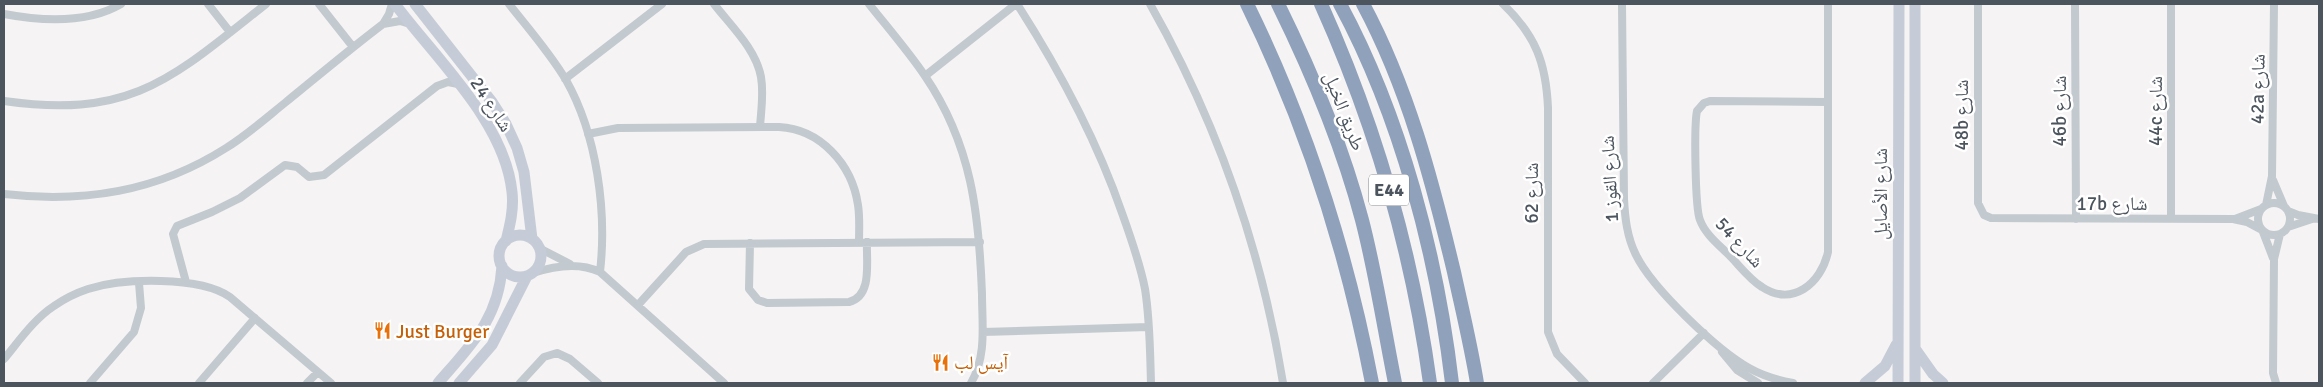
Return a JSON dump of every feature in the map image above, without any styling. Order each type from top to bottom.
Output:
[{"type":"highway","points":[[1246,4],[1286,89],[1313,160],[1350,287],[1372,383]]},
{"type":"highway","name":"طريق الخيل","points":[[1278,4],[1321,98],[1352,186],[1374,270],[1395,383]]},
{"type":"highway","name":"طريق الخيل","points":[[1321,4],[1352,76],[1390,193],[1412,282],[1430,383]]},
{"type":"highway","points":[[1340,4],[1371,64],[1397,135],[1420,219],[1441,312],[1452,383]]},
{"type":"highway","points":[[1363,4],[1394,70],[1415,128],[1438,204],[1469,339],[1477,383]]},
{"type":"highway","points":[[1468,383],[1469,339]]},
{"type":"street","points":[[4,14],[35,18],[72,18],[98,13],[121,4]]},
{"type":"street","points":[[208,4],[230,32]]},
{"type":"street","points":[[4,101],[72,106],[123,98],[176,74],[266,4]]},
{"type":"street","points":[[319,4],[353,47]]},
{"type":"street","points":[[4,194],[47,198],[94,196],[143,185],[183,170],[241,138],[383,24],[394,4]]},
{"type":"street","name":"شارع 24","points":[[394,4],[458,84],[490,129],[508,173],[512,210],[506,241]]},
{"type":"street","name":"شارع 24","points":[[415,4],[492,102],[512,136],[525,179],[536,244]]},
{"type":"street","points":[[509,4],[565,79],[588,134],[602,210],[603,243],[600,272]]},
{"type":"street","points":[[565,79],[662,4]]},
{"type":"street","points":[[714,4],[748,47],[758,67],[762,87],[760,127]]},
{"type":"street","points":[[870,4],[925,76],[949,118],[963,151],[974,194],[980,242],[983,332],[981,361],[971,383]]},
{"type":"street","points":[[925,76],[1017,4],[1060,73],[1100,152],[1137,255],[1145,290],[1151,383]]},
{"type":"street","points":[[1150,4],[1196,92],[1237,193],[1261,273],[1284,383]]},
{"type":"street","name":"شارع 62","points":[[1503,4],[1529,34],[1540,55],[1545,73],[1548,108],[1548,332],[1557,354],[1585,383]]},
{"type":"street","name":"شارع القوز 1","points":[[1622,4],[1624,199],[1630,239],[1635,254],[1652,280],[1720,348],[1737,370],[1758,383]]},
{"type":"street","name":"شارع 54","points":[[1828,4],[1828,102],[1828,252],[1825,265],[1818,277],[1808,287],[1796,294],[1783,295],[1772,292],[1756,282],[1701,223],[1697,212],[1697,111],[1704,103],[1710,101],[1828,102]]},
{"type":"street","name":"شارع الأصايل","points":[[1898,383],[1899,4]]},
{"type":"street","name":"شارع الأصايل","points":[[1915,4],[1915,383]]},
{"type":"street","name":"48b شارع","points":[[1978,4],[1978,203],[1980,212],[1992,218]]},
{"type":"street","name":"46b شارع","points":[[2075,4],[2076,219]]},
{"type":"street","name":"44c شارع","points":[[2171,4],[2171,219]]},
{"type":"street","name":"42a شارع","points":[[2274,4],[2272,176],[2276,192],[2286,209]]},
{"type":"street","points":[[383,24],[400,21],[411,24]]},
{"type":"street","points":[[186,282],[173,234],[177,226],[233,202],[285,165],[297,167],[310,178],[324,175],[437,86],[448,82],[458,84]]},
{"type":"street","points":[[588,134],[618,128],[760,127],[792,128],[807,133],[832,152],[850,178],[856,193],[866,284],[863,292],[857,299],[849,302],[772,303],[758,300],[749,289],[750,243]]},
{"type":"street","name":"42a شارع","points":[[2263,207],[2272,176]]},
{"type":"street","points":[[2274,260],[2257,219],[2263,207],[2272,203],[2317,219]]},
{"type":"street","name":"17b شارع","points":[[2233,219],[2263,207]]},
{"type":"street","points":[[2286,209],[2290,218],[2288,227]]},
{"type":"street","name":"17b شارع","points":[[1992,218],[2233,219],[2247,222],[2262,231]]},
{"type":"street","points":[[2262,231],[2274,236],[2280,234],[2288,227],[2317,219]]},
{"type":"street","points":[[2276,383],[2274,373],[2274,260],[2280,234]]},
{"type":"street","points":[[438,383],[473,344],[487,323],[499,290],[502,266],[500,253],[506,241],[522,236],[574,266]]},
{"type":"street","points":[[638,305],[679,259],[695,247],[714,243],[980,242]]},
{"type":"street","points":[[459,383],[492,345],[530,274],[540,262],[536,244]]},
{"type":"street","points":[[502,266],[515,277],[557,267],[574,266],[590,268],[600,272],[724,383]]},
{"type":"street","points":[[90,383],[134,332],[141,308],[138,282]]},
{"type":"street","points":[[4,359],[46,311],[65,299],[90,288],[138,282],[186,282],[220,290],[256,318],[331,383]]},
{"type":"street","points":[[198,383],[256,318]]},
{"type":"street","points":[[983,332],[1148,326]]},
{"type":"street","points":[[1653,383],[1704,333]]},
{"type":"street","points":[[1865,383],[1885,366],[1898,341]]},
{"type":"street","name":"شارع القوز 1","points":[[1720,348],[1757,372],[1793,383]]},
{"type":"street","points":[[1915,349],[1933,374],[1943,383]]},
{"type":"street","points":[[520,383],[544,357],[557,353],[570,359],[598,383]]},
{"type":"street","points":[[307,383],[318,372]]},
{"type":"street","points":[[2270,383],[2274,373]]},
{"type":"place","name":"Just Burger","points":[[382,331]]},
{"type":"place","name":"آيس لب","points":[[940,362]]}]
